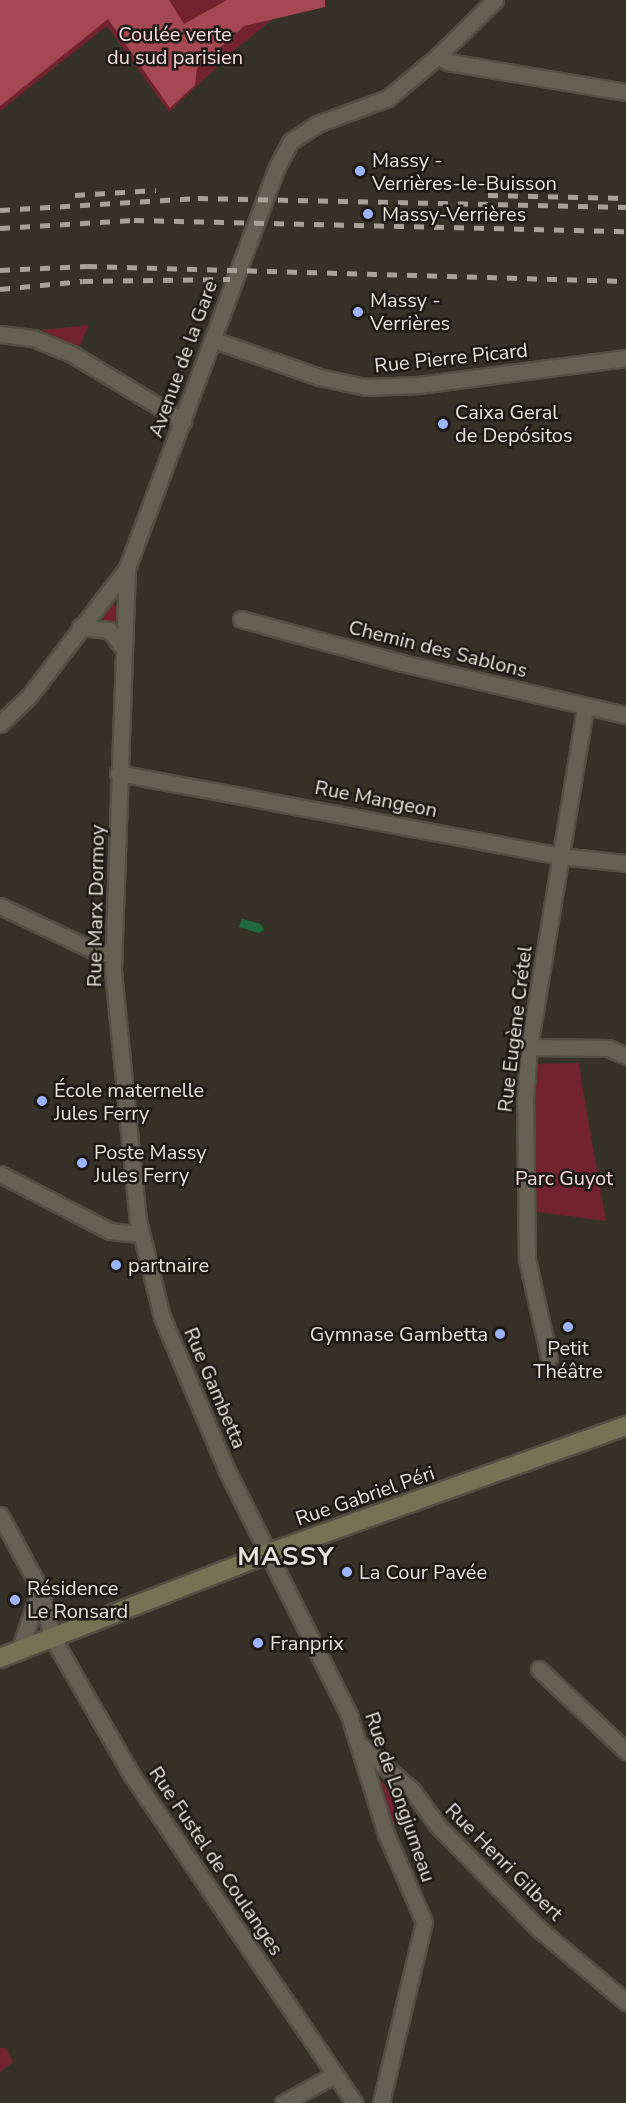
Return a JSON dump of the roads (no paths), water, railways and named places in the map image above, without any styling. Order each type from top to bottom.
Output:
[{"type":"street","name":"Avenue de la Gare","points":[[127,568],[278,165],[299,134],[388,98],[438,56],[495,0]]},
{"type":"street","points":[[438,56],[448,62],[626,92]]},
{"type":"street","points":[[0,334],[33,338],[72,354],[183,421]]},
{"type":"street","name":"Rue Pierre Picard","points":[[214,340],[319,377],[366,387],[418,385],[626,358]]},
{"type":"street","points":[[0,724],[30,696],[80,627],[127,568]]},
{"type":"street","name":"Rue Marx Dormoy","points":[[127,568],[113,951],[140,1234]]},
{"type":"street","name":"Chemin des Sablons","points":[[241,619],[626,716]]},
{"type":"street","points":[[80,627],[109,630],[124,650]]},
{"type":"street","name":"Rue Eugène Crétel","points":[[549,1357],[527,1259],[523,1164],[530,1047],[585,707]]},
{"type":"street","name":"Rue Mangeon","points":[[118,773],[560,856],[626,863]]},
{"type":"street","points":[[0,906],[101,954],[113,951]]},
{"type":"street","points":[[530,1047],[608,1048],[626,1056]]},
{"type":"street","points":[[0,1174],[110,1231],[140,1234]]},
{"type":"street","name":"Rue Gambetta","points":[[140,1234],[162,1317],[228,1473],[269,1552]]},
{"type":"street","name":"Rue Gabriel Péri","points":[[0,1658],[269,1552],[626,1426]]},
{"type":"street","name":"Rue Fustel de Coulanges","points":[[0,1515],[40,1589],[52,1637],[131,1774],[355,2103]]},
{"type":"street","name":"Rue de Longjumeau","points":[[269,1552],[360,1745],[363,1767],[386,1834],[424,1922],[381,2103]]},
{"type":"street","points":[[19,1651],[40,1589]]},
{"type":"street","points":[[539,1669],[626,1751]]},
{"type":"street","name":"Rue Henri Gilbert","points":[[360,1745],[412,1790],[438,1826],[539,1929],[620,1997]]},
{"type":"street","points":[[283,2103],[334,2075]]},
{"type":"railway","points":[[75,195],[156,190]]},
{"type":"railway","points":[[488,195],[626,198]]},
{"type":"railway","points":[[0,210],[198,198],[626,207]]},
{"type":"railway","points":[[0,228],[134,220],[626,231]]},
{"type":"railway","points":[[0,270],[87,266],[626,281]]},
{"type":"railway","points":[[0,289],[83,281],[230,279]]},
{"type":"place","name":"Massy - Verrières-le-Buisson","points":[[360,171]]},
{"type":"place","name":"Massy-Verrières","points":[[368,214]]},
{"type":"place","name":"Massy - Verrières","points":[[358,312]]},
{"type":"place","name":"Caixa Geral de Depósitos","points":[[443,424]]},
{"type":"place","name":"École maternelle Jules Ferry","points":[[42,1101]]},
{"type":"place","name":"Poste Massy Jules Ferry","points":[[82,1163]]},
{"type":"place","name":"partnaire","points":[[116,1265]]},
{"type":"place","name":"Petit Théâtre","points":[[568,1327]]},
{"type":"place","name":"Gymnase Gambetta","points":[[500,1334]]},
{"type":"place","name":"La Cour Pavée","points":[[347,1572]]},
{"type":"place","name":"Résidence Le Ronsard","points":[[15,1600]]},
{"type":"place","name":"Franprix","points":[[258,1643]]},
{"type":"district","name":"MASSY","points":[[286,1557]]},
{"type":"park label","name":"Coulée verte du sud parisien","points":[[175,46]]},
{"type":"park label","name":"Parc Guyot","points":[[564,1178]]}]
